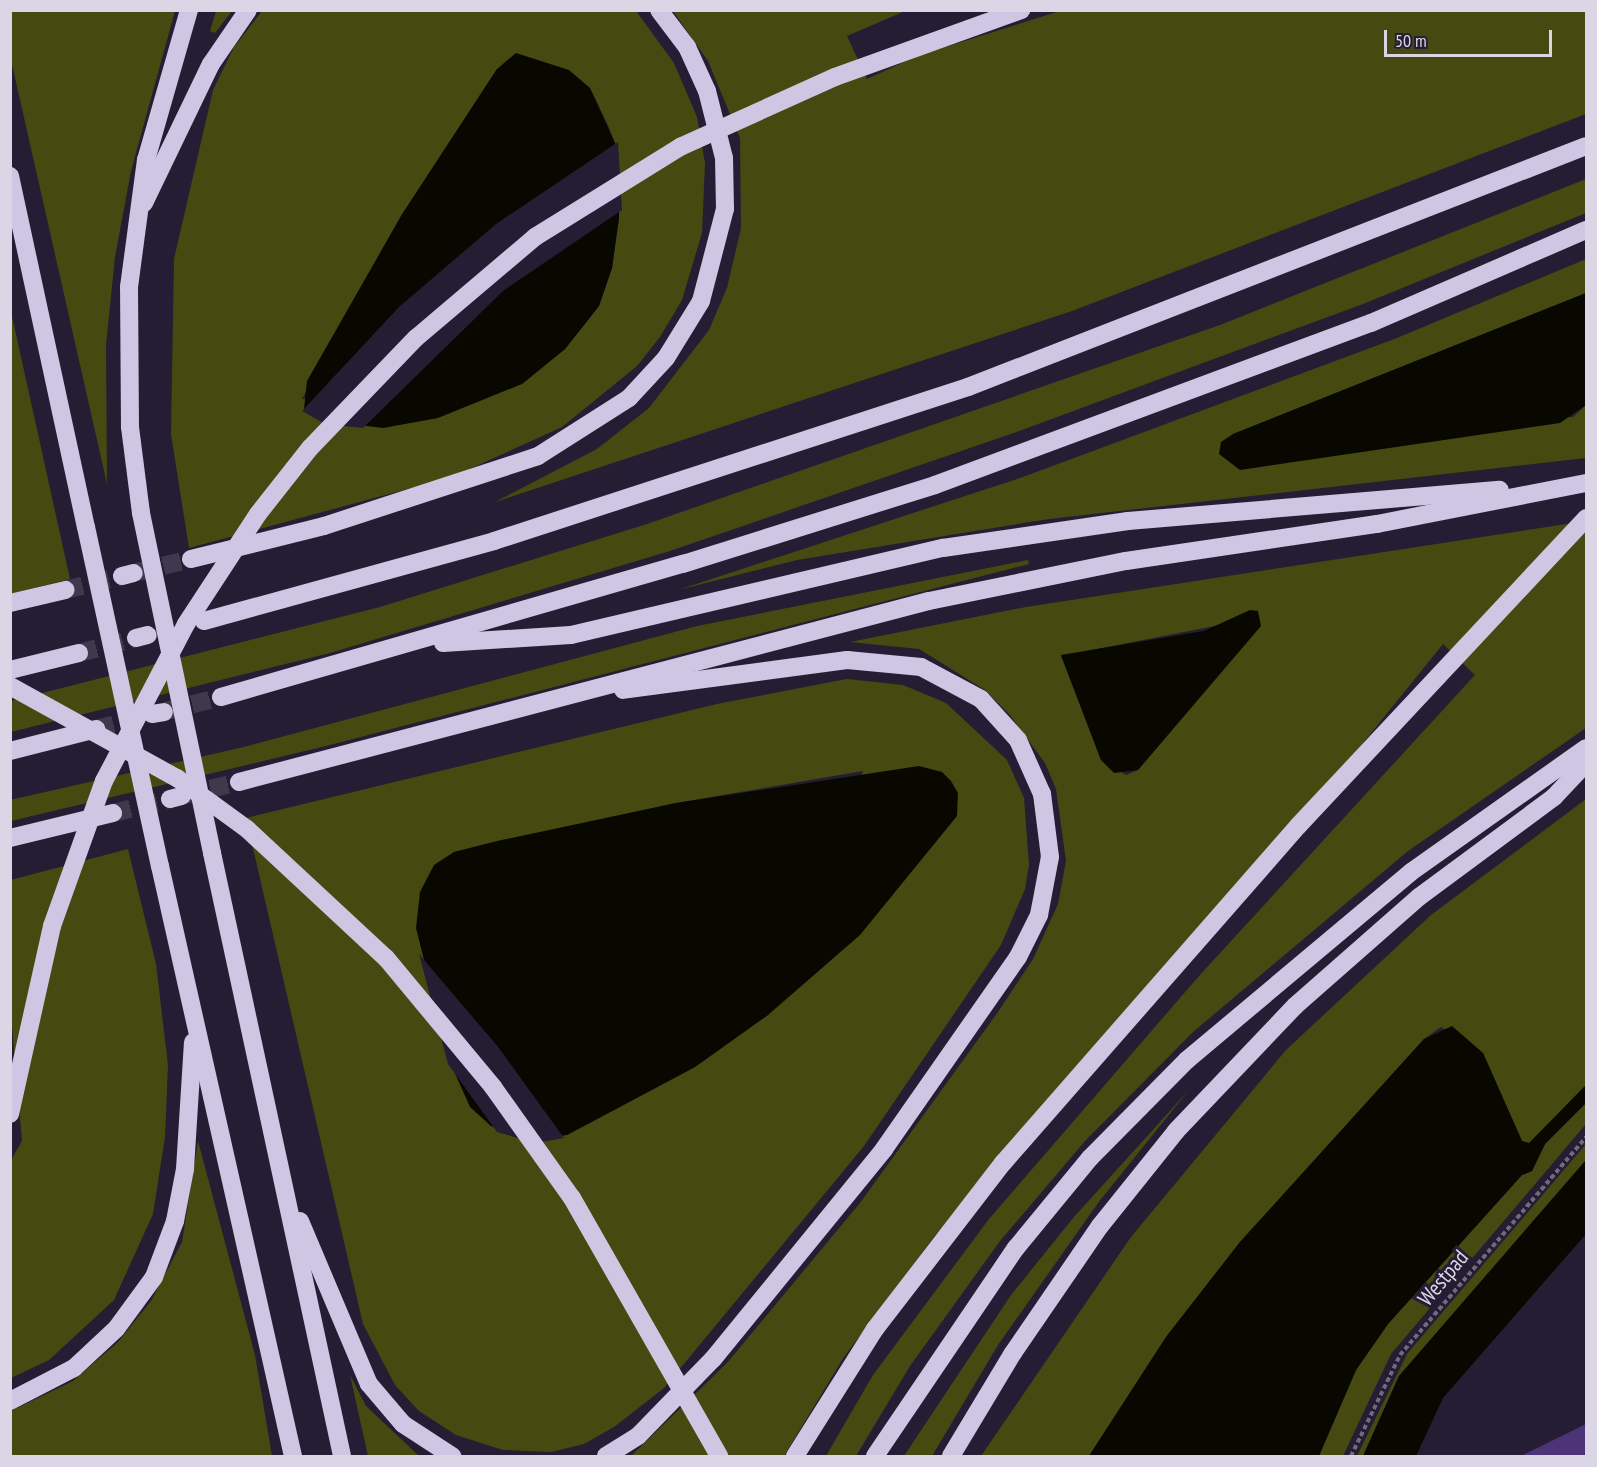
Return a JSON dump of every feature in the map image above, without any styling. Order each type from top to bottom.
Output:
[{"type":"highway","points":[[189,10],[159,102],[136,218],[128,371],[150,637],[212,853],[342,1456]]},
{"type":"highway","points":[[136,218],[211,64],[248,10]]},
{"type":"highway","points":[[191,559],[324,526],[538,456],[629,398],[666,358],[701,301],[717,253],[725,199],[724,158],[707,91],[687,47],[660,10]]},
{"type":"highway","points":[[10,1114],[52,926],[104,781],[186,624],[304,456],[416,338],[535,237],[659,158],[835,77],[1021,10]]},
{"type":"highway","points":[[204,621],[494,541],[968,387],[1423,214],[1587,146]]},
{"type":"highway","points":[[10,176],[194,1027],[223,1133],[292,1456]]},
{"type":"highway","points":[[221,697],[411,645],[935,485],[1371,323],[1587,230]]},
{"type":"highway","points":[[239,782],[553,699],[1022,581],[1377,524],[1587,483]]},
{"type":"highway","points":[[411,645],[571,635],[943,548],[1128,521],[1376,497],[1565,487]]},
{"type":"highway","points":[[795,1456],[875,1329],[1003,1163],[1298,826],[1455,656],[1587,518]]},
{"type":"highway","points":[[10,603],[65,590]]},
{"type":"highway","points":[[10,670],[79,653]]},
{"type":"highway","points":[[553,699],[847,660],[921,667],[981,699],[1018,740],[1042,794],[1049,834],[1039,915],[961,1042],[885,1149],[760,1305],[666,1409],[606,1456]]},
{"type":"highway","points":[[10,686],[177,778],[247,830],[386,958],[493,1087],[572,1198],[719,1456]]},
{"type":"highway","points":[[10,751],[96,729]]},
{"type":"highway","points":[[875,1456],[1016,1248],[1090,1158],[1187,1060],[1411,872],[1587,748]]},
{"type":"highway","points":[[951,1456],[1013,1353],[1100,1226],[1176,1131],[1295,1006],[1419,897],[1554,797],[1587,763]]},
{"type":"highway","points":[[10,838],[113,813]]},
{"type":"highway","points":[[10,1401],[74,1368],[116,1329],[154,1276],[175,1221],[185,1169],[194,1027]]},
{"type":"highway","points":[[281,1174],[360,1370],[396,1418],[452,1456]]},
{"type":"path","name":"Westpad","points":[[1351,1456],[1400,1355],[1587,1137]]},
{"type":"shaded area","points":[[10,11],[175,11],[131,171],[115,257],[106,345],[107,484],[11,60]]},
{"type":"shaded area","points":[[216,11],[232,11],[215,33],[210,31]]},
{"type":"shaded area","points":[[262,11],[636,11],[674,63],[697,117],[705,163],[702,233],[682,300],[660,337],[637,366],[562,427],[452,477],[189,548],[171,434],[174,259],[213,90],[234,47]],"holes":[[[497,69],[590,88],[618,150],[619,218],[612,268],[599,306],[565,349],[522,384],[302,399],[401,216]]]},
{"type":"shaded area","points":[[673,11],[905,11],[847,36],[867,79],[917,56],[1060,11],[1586,11],[1586,114],[1072,311],[495,502],[597,449],[649,408],[709,330],[727,288],[741,228],[740,138],[708,61]]},
{"type":"shaded area","points":[[516,53],[569,70],[590,88],[618,150],[619,218],[612,268],[599,306],[565,349],[522,384],[438,418],[383,428],[326,421],[304,409],[307,381],[401,216],[497,69]]},
{"type":"shaded area","points":[[1586,179],[1586,213],[1363,304],[1022,430],[670,551],[330,653],[11,732],[11,701],[380,607],[647,524],[1220,325]]},
{"type":"shaded area","points":[[1586,259],[1586,293],[1233,434],[1573,417],[1586,405],[1586,458],[1049,519],[797,560],[678,590],[1023,477],[1397,338]]},
{"type":"shaded area","points":[[1586,293],[1586,405],[1560,423],[1240,470],[1219,454],[1221,442],[1233,434]]},
{"type":"shaded area","points":[[10,307],[70,579],[11,594],[10,594]]},
{"type":"shaded area","points":[[1586,521],[1586,728],[1408,851],[1193,1032],[1085,1141],[1000,1241],[910,1366],[856,1456],[826,1456],[873,1375],[989,1219],[1199,976],[1475,675],[1443,644],[1359,748],[933,1238],[844,1357],[784,1456],[631,1456],[727,1363],[860,1203],[998,1012],[1033,959],[1058,904],[1066,861],[1056,789],[1045,763],[1009,714],[985,690],[919,649],[850,642],[1026,607]],"holes":[[[1225,624],[1260,626],[1138,770],[1126,775],[1101,760],[1061,656]]]},
{"type":"shaded area","points":[[1028,560],[1029,564],[326,746],[11,821],[10,800],[244,747],[697,626]]},
{"type":"shaded area","points":[[1250,610],[1258,611],[1261,626],[1138,770],[1114,773],[1101,760],[1061,655],[1204,631]]},
{"type":"shaded area","points":[[847,679],[903,685],[946,703],[1007,760],[1024,798],[1029,865],[1025,889],[1001,945],[864,1146],[664,1388],[614,1427],[584,1444],[551,1452],[503,1450],[456,1435],[419,1411],[395,1385],[363,1324],[246,818],[717,704]],"holes":[[[863,771],[768,1015],[695,1067],[567,1135],[454,852],[676,803]]]},
{"type":"shaded area","points":[[919,766],[942,772],[951,781],[958,793],[957,816],[860,935],[768,1015],[695,1067],[567,1135],[535,1140],[513,1135],[491,1126],[470,1107],[449,1060],[416,928],[420,892],[434,865],[454,852],[676,803]]},
{"type":"shaded area","points":[[1586,799],[1586,1085],[1529,1144],[1522,1141],[1483,1053],[1441,1027],[1424,1039],[1240,1242],[1166,1337],[1089,1456],[981,1456],[1131,1237],[1286,1050],[1431,915]]},
{"type":"shaded area","points":[[128,849],[156,964],[168,1065],[165,1137],[153,1214],[114,1300],[49,1360],[11,1378],[11,880]]},
{"type":"shaded area","points":[[1452,1026],[1483,1053],[1522,1141],[1529,1143],[1586,1085],[1586,1103],[1545,1144],[1532,1171],[1522,1175],[1388,1324],[1356,1370],[1319,1456],[1089,1456],[1166,1337],[1240,1242],[1424,1039]]},
{"type":"shaded area","points":[[1188,1091],[1098,1203],[998,1345],[932,1456],[904,1456],[1011,1295],[1074,1217]]},
{"type":"shaded area","points":[[1586,1103],[1586,1124],[1391,1354],[1343,1456],[1319,1456],[1356,1370],[1388,1324],[1522,1175],[1532,1171],[1545,1144]]},
{"type":"shaded area","points":[[198,1141],[255,1355],[272,1456],[11,1456],[11,1411],[73,1381],[118,1342],[151,1301],[182,1242]]},
{"type":"shaded area","points":[[1586,1144],[1586,1160],[1399,1376],[1363,1456],[1357,1456],[1407,1354]]},
{"type":"shaded area","points":[[1586,1160],[1586,1234],[1443,1398],[1416,1456],[1363,1456],[1399,1376]]},
{"type":"shaded area","points":[[350,1375],[366,1406],[419,1456],[368,1456]]},
{"type":"pier","points":[[618,142],[622,210],[503,291],[363,428],[325,424],[302,411],[399,307],[496,224]]},
{"type":"pier","points":[[419,954],[499,1048],[564,1138],[535,1143],[497,1132],[448,1064]]},
{"type":"pier","points":[[11,1015],[22,1141],[10,1162]]},
{"type":"building","points":[[1586,1424],[1586,1456],[1521,1456]]},
{"type":"tunnel","points":[[137,572],[191,559]]},
{"type":"tunnel","points":[[65,590],[122,576]]},
{"type":"tunnel","points":[[79,653],[136,638]]},
{"type":"tunnel","points":[[166,711],[221,697]]},
{"type":"tunnel","points":[[96,729],[143,717]]},
{"type":"tunnel","points":[[184,795],[239,782]]},
{"type":"tunnel","points":[[113,813],[170,799]]}]
